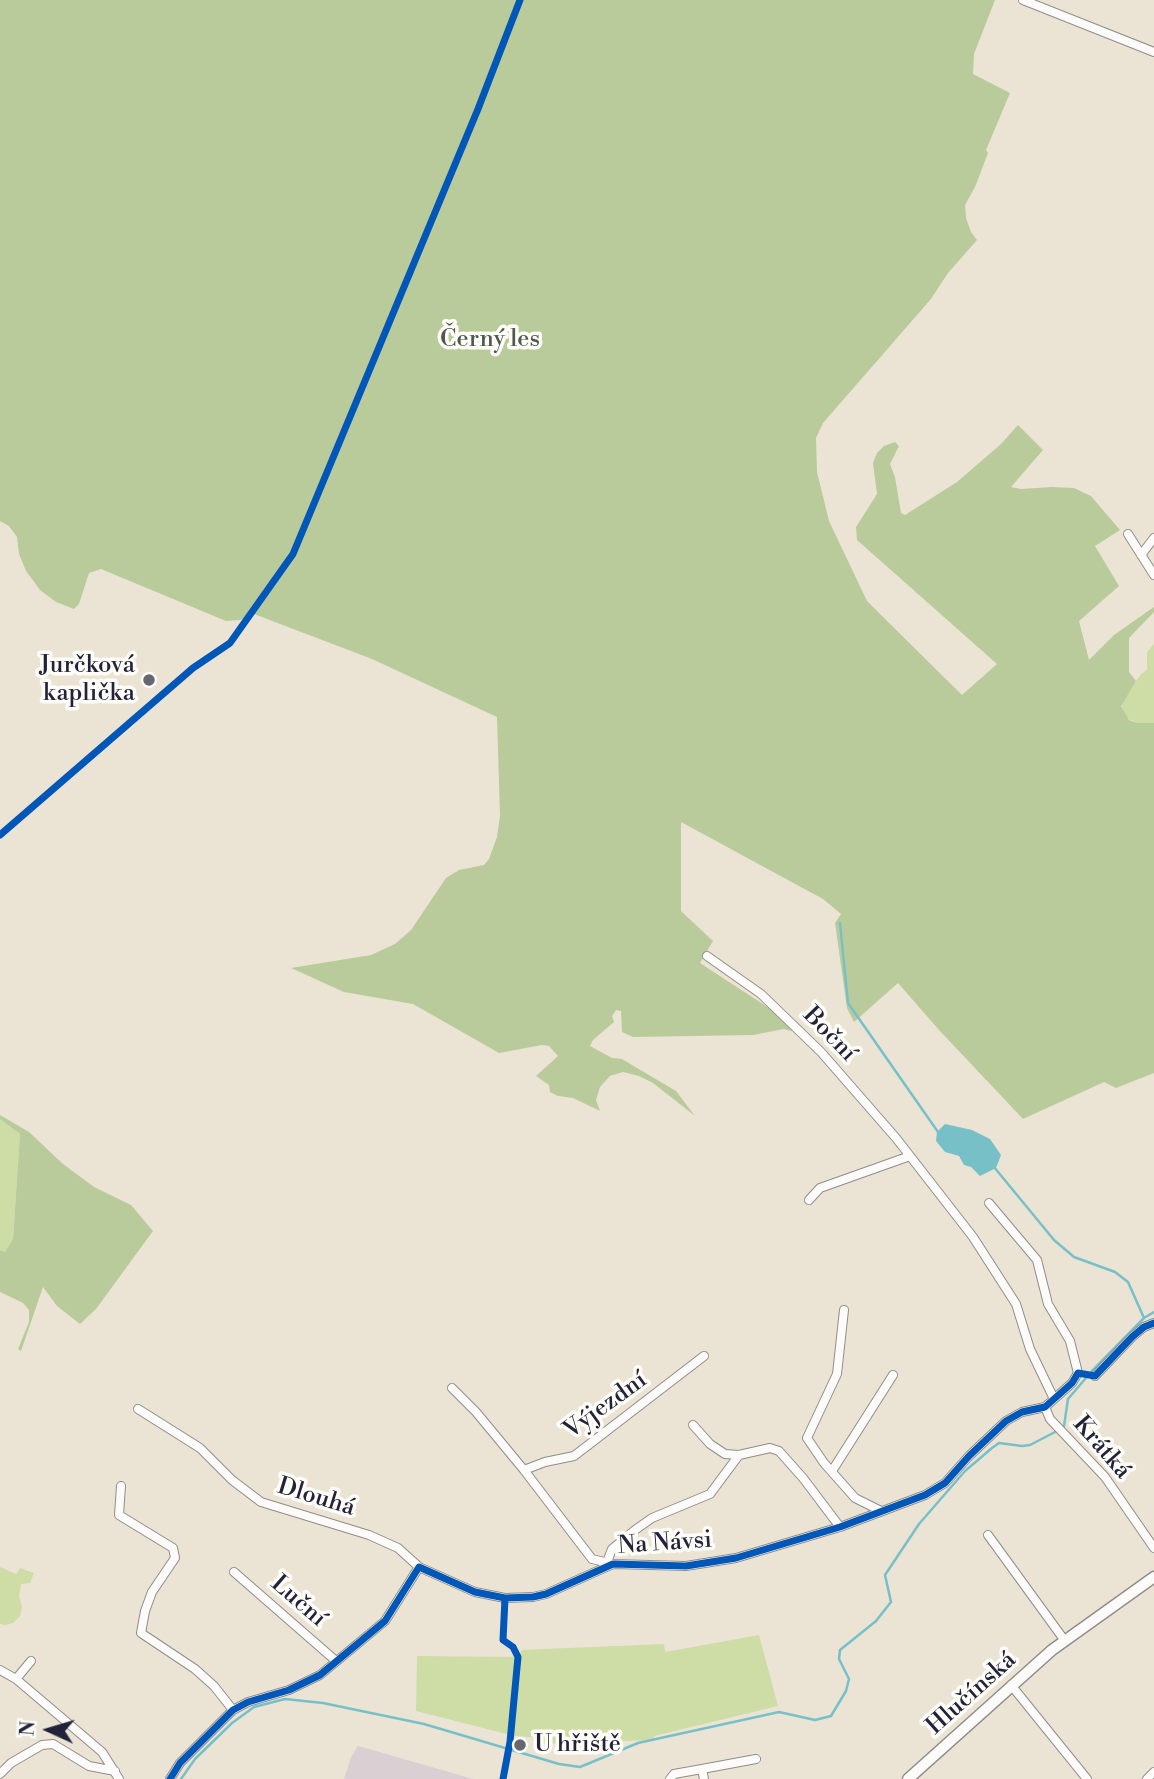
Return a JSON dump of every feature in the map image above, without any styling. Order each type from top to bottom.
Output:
[{"type":"street","points":[[1023,0],[1154,52]]},
{"type":"street","points":[[1128,534],[1154,575]]},
{"type":"street","points":[[1140,555],[1154,538]]},
{"type":"street","name":"Boční","points":[[708,956],[761,994],[821,1052],[910,1156],[973,1237],[1016,1304],[1030,1349],[1054,1399]]},
{"type":"street","points":[[809,1200],[821,1188],[910,1156]]},
{"type":"street","points":[[814,1178],[821,1188]]},
{"type":"street","name":"Na Návsi","points":[[419,1567],[475,1592],[505,1598],[522,1598],[546,1594],[610,1563],[686,1566],[736,1558],[840,1527],[925,1495],[945,1483],[969,1456],[1006,1422],[1022,1412],[1045,1407],[1078,1373],[1070,1341],[1048,1304],[1037,1260],[989,1203]]},
{"type":"street","points":[[844,1310],[837,1374],[807,1438],[855,1498],[881,1511]]},
{"type":"street","points":[[1095,1376],[1132,1337],[1154,1323]]},
{"type":"street","name":"Výjezdní","points":[[524,1471],[545,1462],[574,1456],[704,1356]]},
{"type":"street","points":[[831,1471],[893,1375]]},
{"type":"street","points":[[452,1388],[524,1471],[592,1559],[610,1563],[612,1549],[652,1518],[710,1494],[739,1455]]},
{"type":"street","name":"Krátká","points":[[1045,1407],[1050,1419],[1105,1477],[1154,1548]]},
{"type":"street","name":"Dlouhá","points":[[138,1409],[200,1448],[232,1480],[261,1502],[369,1535],[398,1548],[419,1567]]},
{"type":"street","points":[[693,1425],[717,1451],[725,1454],[739,1455],[770,1448],[779,1451],[840,1527]]},
{"type":"street","points":[[121,1486],[120,1515],[173,1548],[175,1558],[152,1592],[141,1633],[195,1669],[214,1686],[233,1710]]},
{"type":"street","points":[[988,1535],[1065,1641]]},
{"type":"street","points":[[170,1779],[180,1763],[233,1710],[248,1702],[289,1690],[320,1675],[384,1622],[419,1567]]},
{"type":"street","name":"Luční","points":[[234,1572],[336,1661]]},
{"type":"street","name":"Hlučínská","points":[[908,1779],[1065,1641],[1154,1577]]},
{"type":"street","points":[[16,1679],[31,1661]]},
{"type":"street","points":[[0,1670],[16,1679],[102,1752],[117,1775]]},
{"type":"street","points":[[1012,1685],[1087,1779]]},
{"type":"street","points":[[2,1768],[42,1745],[53,1744],[89,1766],[117,1775]]},
{"type":"street","points":[[670,1779],[674,1774],[756,1759]]},
{"type":"street","points":[[702,1769],[704,1779]]},
{"type":"street","points":[[1147,1779],[1154,1772]]},
{"type":"shaded area","points":[[358,1746],[473,1779],[344,1779],[351,1757]]},
{"type":"green space","name":"Černý les","points":[[0,0],[995,0],[974,54],[973,74],[1010,93],[986,150],[988,153],[975,187],[965,205],[966,218],[977,240],[948,273],[931,299],[823,423],[816,438],[817,472],[829,521],[867,601],[962,695],[997,664],[857,540],[856,527],[877,494],[873,463],[877,453],[884,446],[895,442],[899,446],[890,464],[901,513],[905,515],[957,482],[1001,444],[1018,425],[1043,450],[1011,487],[1074,488],[1091,496],[1120,530],[1095,546],[1119,586],[1079,621],[1089,660],[1114,635],[1154,607],[1154,612],[1129,638],[1129,672],[1136,681],[1121,706],[1129,720],[1154,723],[1154,1073],[1116,1088],[1104,1082],[1023,1119],[898,983],[854,1022],[847,1008],[835,923],[841,914],[823,899],[681,822],[681,911],[713,941],[700,963],[798,1027],[791,1031],[784,1029],[753,1035],[633,1037],[622,1032],[621,1011],[616,1010],[612,1016],[614,1022],[593,1040],[590,1046],[612,1058],[622,1059],[676,1091],[695,1116],[653,1083],[623,1072],[610,1076],[600,1087],[596,1100],[600,1111],[573,1098],[558,1096],[550,1092],[549,1085],[536,1076],[558,1056],[549,1046],[499,1053],[413,1004],[344,992],[291,968],[371,955],[395,944],[411,930],[446,878],[459,870],[484,865],[489,859],[497,837],[500,816],[497,717],[372,659],[254,614],[240,620],[226,621],[101,569],[89,573],[79,604],[74,609],[56,602],[40,590],[26,571],[19,554],[17,537],[9,526],[0,521]]},
{"type":"green space","points":[[1154,644],[1154,723],[1137,723],[1125,717],[1121,703],[1141,674],[1147,670],[1147,652]]},
{"type":"green space","points":[[0,1115],[29,1132],[63,1164],[94,1187],[131,1205],[153,1231],[96,1309],[80,1324],[57,1306],[43,1287],[21,1351],[18,1349],[29,1322],[29,1310],[23,1303],[0,1292],[0,1250],[5,1252],[13,1239],[20,1134],[0,1119]]},
{"type":"green space","points":[[0,1119],[20,1134],[13,1239],[5,1252],[0,1250]]},
{"type":"green space","points":[[0,1567],[16,1574],[20,1568],[34,1573],[30,1583],[21,1584],[20,1616],[13,1623],[5,1625],[0,1624]]},
{"type":"green space","points":[[759,1635],[778,1706],[654,1736],[654,1740],[543,1744],[542,1738],[515,1736],[416,1711],[417,1656],[520,1657],[521,1650],[664,1644],[665,1652]]},
{"type":"water","points":[[945,1124],[972,1130],[990,1139],[1001,1155],[996,1168],[980,1176],[971,1167],[964,1165],[959,1156],[945,1152],[936,1141],[937,1132]]},
{"type":"waterway","points":[[840,923],[848,1003],[938,1132]]},
{"type":"waterway","points":[[994,1167],[1054,1240],[1074,1257],[1115,1272],[1128,1282],[1144,1318]]},
{"type":"waterway","points":[[1064,1426],[1068,1399],[1144,1318],[1154,1312]]},
{"type":"waterway","points":[[181,1779],[195,1759],[232,1723],[254,1707],[285,1699],[323,1703],[424,1724],[559,1764],[580,1767],[638,1743],[779,1712],[815,1720],[831,1716],[846,1691],[849,1679],[839,1659],[840,1650],[876,1621],[891,1602],[885,1575],[919,1524],[965,1471],[999,1443],[1030,1445],[1057,1431]]},
{"type":"cycle path","points":[[0,835],[193,668],[230,643],[293,554],[478,109],[520,0]]},
{"type":"cycle path","points":[[170,1779],[180,1763],[233,1710],[248,1702],[289,1690],[320,1675],[385,1621],[419,1567],[475,1592],[505,1598],[533,1597],[546,1594],[613,1564],[686,1566],[736,1558],[840,1527],[925,1495],[945,1483],[1006,1421],[1022,1412],[1045,1407],[1072,1383],[1078,1373],[1095,1376],[1132,1337],[1154,1323]]},
{"type":"cycle path","points":[[503,1779],[510,1742],[518,1657],[513,1647],[503,1640],[505,1598]]},
{"type":"place","name":"Jurčková kaplička","points":[[149,680]]},
{"type":"place","name":"U hřiště","points":[[520,1745]]}]
